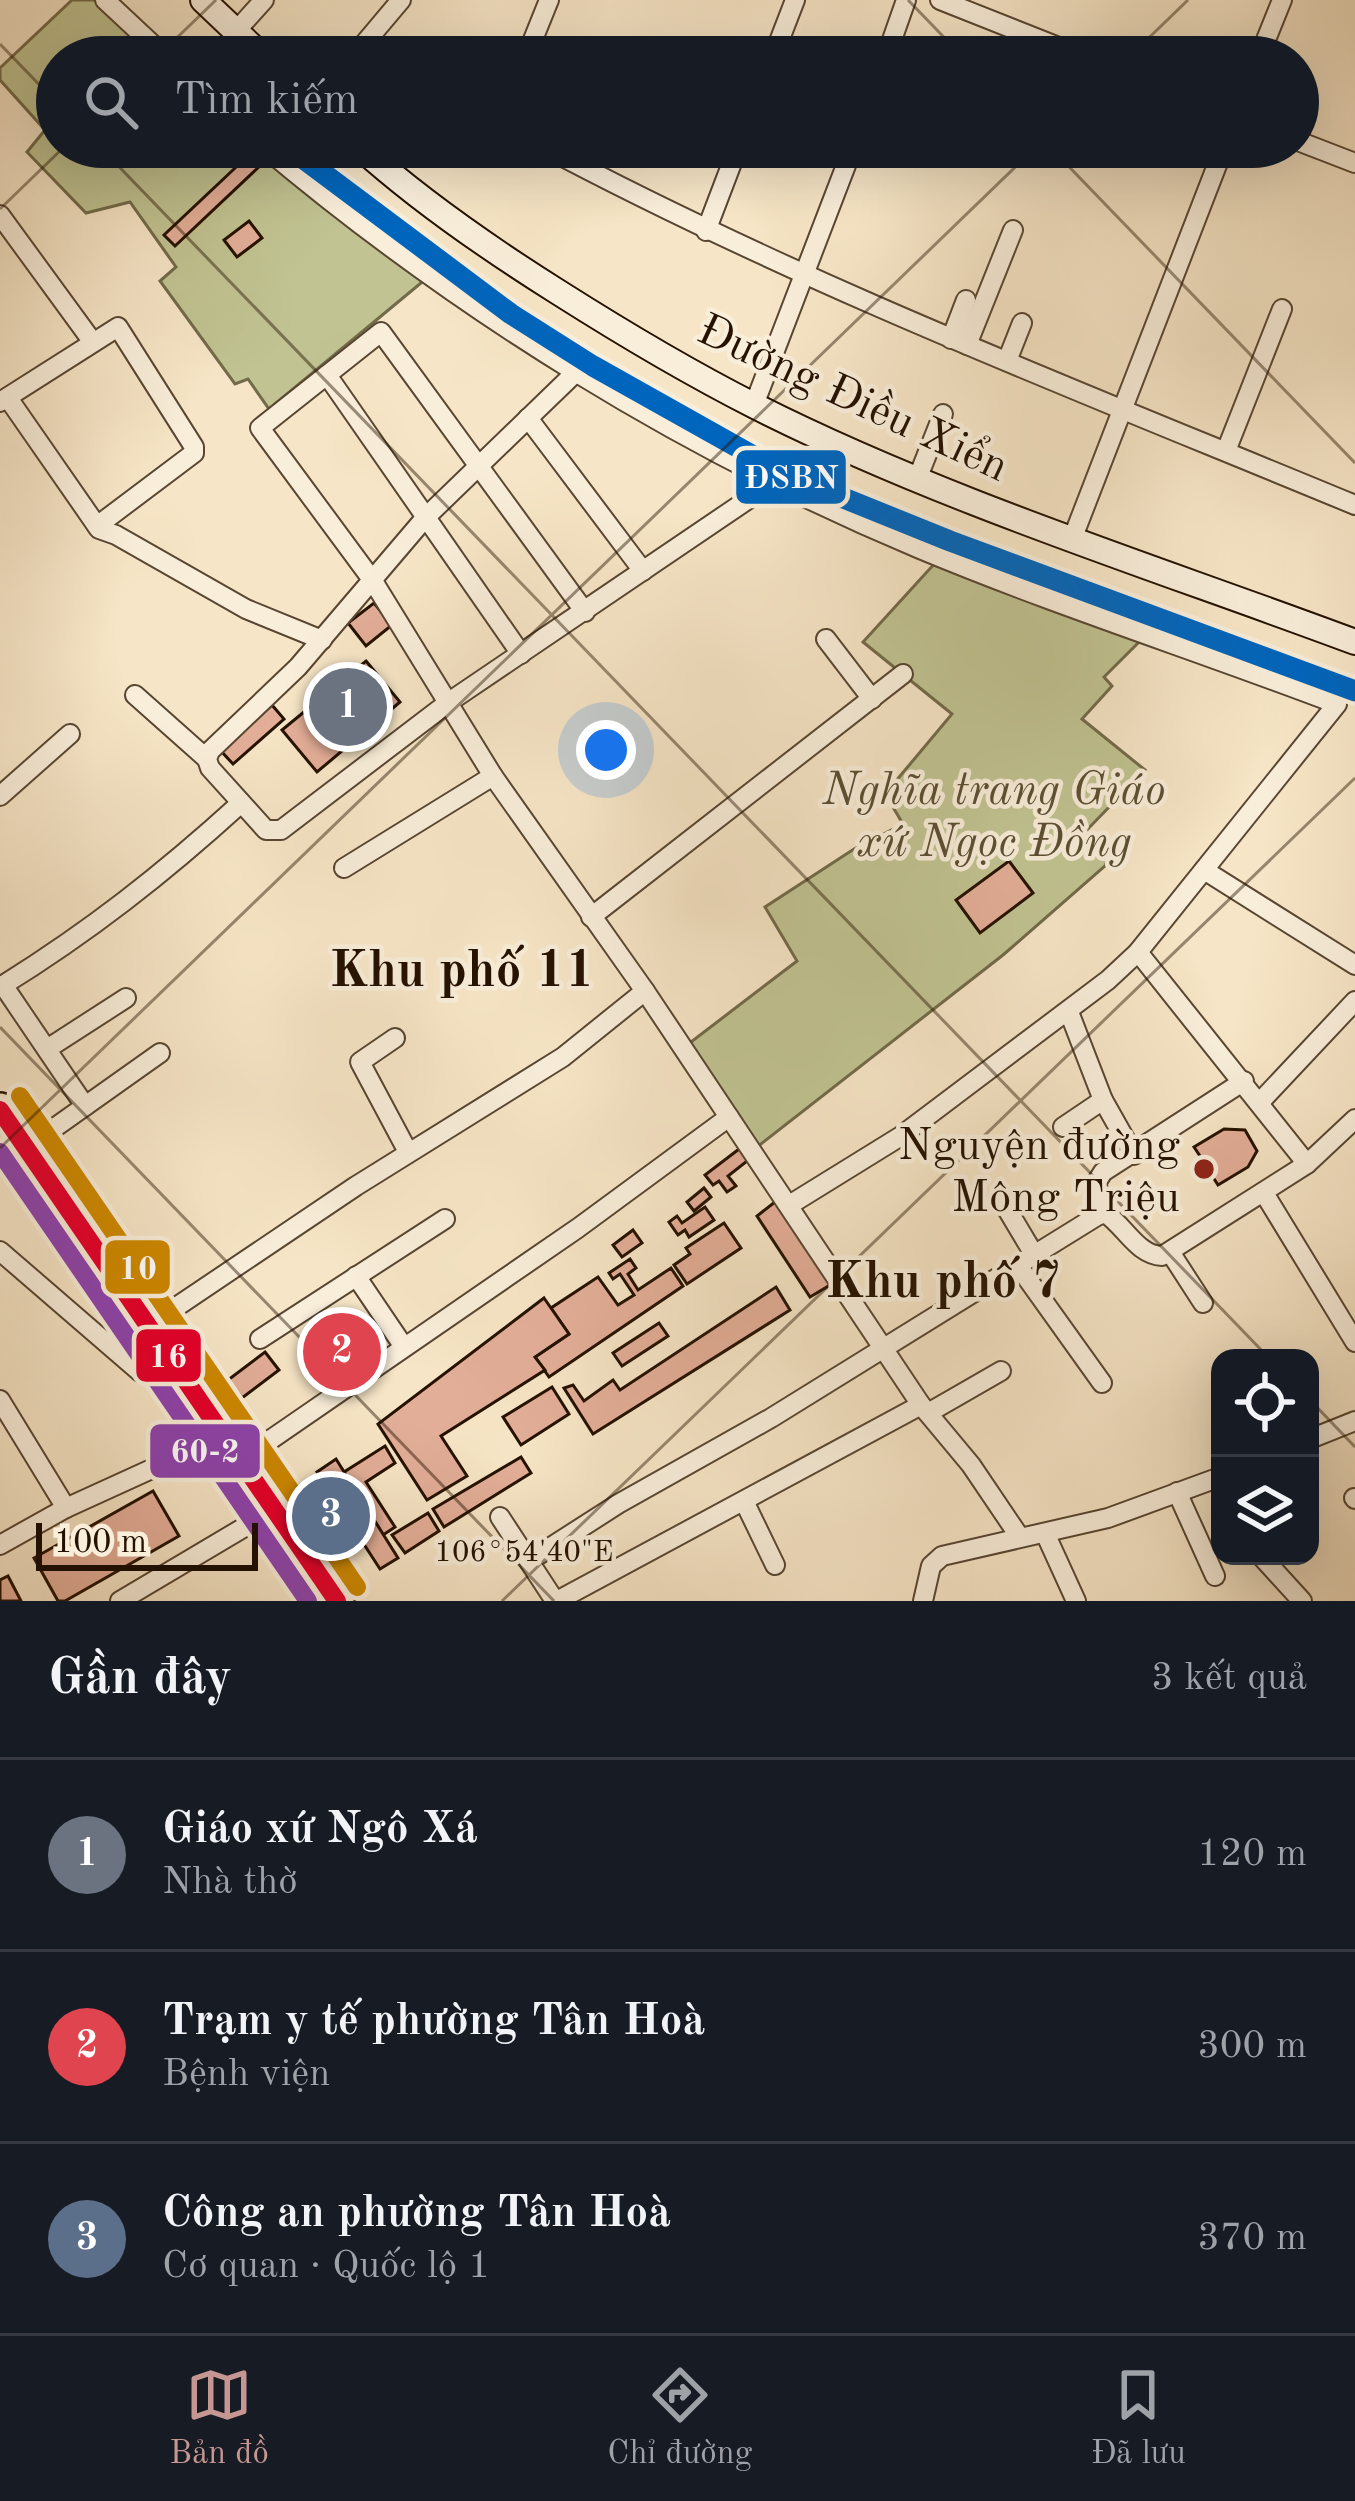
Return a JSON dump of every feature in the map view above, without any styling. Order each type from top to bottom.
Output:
[{"type":"highway","points":[[0,1110],[337,1601]]},
{"type":"street","points":[[104,0],[143,36]]},
{"type":"street","points":[[203,0],[240,36]]},
{"type":"street","points":[[236,32],[264,0]]},
{"type":"street","points":[[371,36],[401,0]]},
{"type":"street","points":[[534,36],[549,0]]},
{"type":"street","points":[[781,36],[795,0]]},
{"type":"street","points":[[893,36],[906,0]]},
{"type":"street","points":[[940,0],[1031,36]]},
{"type":"street","points":[[1267,36],[1282,0]]},
{"type":"street","points":[[1319,149],[1355,163]]},
{"type":"street","points":[[291,168],[395,249],[576,372],[702,445],[918,548],[1346,708],[1204,869],[1138,952],[1070,1012],[901,1136],[791,1204]]},
{"type":"street","name":"Đường Điều Xiển","points":[[384,168],[504,258],[754,405],[918,477],[1355,642]]},
{"type":"street","points":[[584,168],[706,231],[959,342],[1355,505]]},
{"type":"street","points":[[706,231],[730,168]]},
{"type":"street","points":[[754,405],[845,168]]},
{"type":"street","points":[[1073,537],[1216,168]]},
{"type":"street","points":[[0,214],[92,341]]},
{"type":"street","points":[[959,342],[1013,230]]},
{"type":"street","points":[[959,342],[966,300]]},
{"type":"street","points":[[1226,451],[1282,309]]},
{"type":"street","points":[[1006,361],[1022,323]]},
{"type":"street","points":[[97,526],[194,454],[118,327],[4,400],[97,526],[246,609],[322,640]]},
{"type":"street","points":[[584,612],[381,332],[260,428],[373,580],[493,776],[791,1204],[925,1409],[971,1465],[1019,1536]]},
{"type":"street","points":[[207,759],[322,640],[425,518],[576,372]]},
{"type":"street","points":[[327,375],[521,654]]},
{"type":"street","points":[[918,477],[943,414]]},
{"type":"street","points":[[528,418],[643,571]]},
{"type":"street","points":[[135,694],[207,759],[266,830],[280,830],[449,702],[756,494],[770,479]]},
{"type":"street","points":[[826,638],[872,699]]},
{"type":"street","points":[[591,916],[903,674]]},
{"type":"street","points":[[0,796],[70,734]]},
{"type":"street","points":[[344,868],[493,776]]},
{"type":"street","points":[[85,1106],[2,986],[138,895],[241,803]]},
{"type":"street","points":[[1204,869],[1355,965]]},
{"type":"street","points":[[1138,952],[1307,1164]]},
{"type":"street","points":[[148,1326],[408,1152],[563,1057],[645,991]]},
{"type":"street","points":[[47,1049],[126,998]]},
{"type":"street","points":[[1260,1102],[1355,1001]]},
{"type":"street","points":[[1070,1012],[1103,1100],[1134,1155]]},
{"type":"street","points":[[394,1038],[360,1062],[408,1152]]},
{"type":"street","points":[[26,1148],[160,1053]]},
{"type":"street","points":[[1244,1081],[1099,1177],[1097,1192],[1105,1213],[1149,1254],[1169,1252],[1264,1193],[1307,1164],[1355,1119]]},
{"type":"street","points":[[1063,1127],[1103,1100]]},
{"type":"street","points":[[0,1545],[66,1508],[232,1448],[404,1347],[729,1118]]},
{"type":"street","points":[[1264,1193],[1355,1342]]},
{"type":"street","points":[[1001,1198],[1027,1261],[1102,1383]]},
{"type":"street","points":[[529,1561],[1105,1213]]},
{"type":"street","points":[[260,1339],[445,1219]]},
{"type":"street","points":[[0,1251],[140,1372],[151,1374],[174,1365]]},
{"type":"street","points":[[1169,1252],[1203,1304]]},
{"type":"street","points":[[356,1276],[404,1347]]},
{"type":"street","points":[[500,1517],[556,1601],[1001,1371]]},
{"type":"street","points":[[0,1400],[66,1508]]},
{"type":"street","points":[[1319,1435],[1355,1420]]},
{"type":"street","points":[[923,1601],[931,1566],[942,1556],[1108,1518],[1211,1480]]},
{"type":"street","points":[[1178,1492],[1215,1576]]},
{"type":"street","points":[[745,1501],[775,1565]]},
{"type":"street","points":[[127,1599],[275,1509]]},
{"type":"street","points":[[1045,1534],[1076,1601]]},
{"type":"street","points":[[1269,1565],[1302,1601]]},
{"type":"green space","points":[[72,0],[97,0],[136,36],[36,36],[36,120],[0,80],[0,68]]},
{"type":"green space","points":[[36,141],[36,161],[27,152]]},
{"type":"green space","points":[[42,168],[283,168],[427,278],[269,409],[248,379],[235,384],[160,281],[176,267],[130,202],[86,213]]},
{"type":"green space","name":"Nghĩa trang Giáo xứ Ngọc Đồng","points":[[936,562],[1140,641],[1104,677],[1112,686],[1082,719],[1145,770],[1083,834],[1109,853],[1105,866],[1003,955],[757,1147],[687,1045],[797,961],[765,907],[854,849],[903,824],[885,794],[952,714],[863,642]]},
{"type":"building","points":[[235,168],[258,168],[175,246],[164,235]]},
{"type":"building","points":[[249,221],[262,238],[237,257],[224,240]]},
{"type":"building","points":[[374,603],[392,625],[366,646],[348,623]]},
{"type":"building","points":[[366,661],[400,702],[317,772],[282,730]]},
{"type":"building","points":[[272,705],[284,719],[233,764],[221,751]]},
{"type":"building","points":[[1009,861],[1033,893],[980,933],[956,900]]},
{"type":"building","points":[[1224,1129],[1245,1130],[1257,1151],[1248,1167],[1218,1185],[1211,1174],[1204,1179],[1194,1163],[1202,1159],[1194,1147]]},
{"type":"building","points":[[743,1146],[751,1158],[728,1176],[736,1186],[727,1192],[719,1181],[713,1185],[705,1175]]},
{"type":"building","points":[[704,1188],[711,1197],[694,1211],[687,1202]]},
{"type":"building","points":[[780,1198],[835,1282],[810,1297],[757,1216]]},
{"type":"building","points":[[705,1207],[714,1220],[689,1237],[685,1230],[678,1235],[669,1222],[677,1216],[682,1223]]},
{"type":"building","points":[[724,1223],[741,1248],[687,1284],[674,1265],[690,1254],[686,1248]]},
{"type":"building","points":[[633,1230],[642,1243],[622,1257],[613,1245]]},
{"type":"building","points":[[630,1259],[636,1268],[628,1274],[638,1290],[671,1268],[683,1286],[549,1377],[535,1357],[569,1334],[551,1308],[598,1277],[618,1305],[634,1295],[620,1274],[613,1279],[609,1273]]},
{"type":"building","points":[[776,1287],[790,1310],[593,1434],[564,1388],[573,1385],[584,1401],[613,1380],[620,1390]]},
{"type":"building","points":[[544,1298],[569,1334],[535,1357],[545,1370],[441,1436],[467,1476],[427,1500],[378,1424]]},
{"type":"building","points":[[353,1315],[366,1335],[338,1360],[335,1355],[316,1367],[303,1347]]},
{"type":"building","points":[[659,1323],[668,1336],[622,1366],[613,1353]]},
{"type":"building","points":[[265,1352],[279,1370],[242,1398],[228,1380]]},
{"type":"building","points":[[552,1387],[569,1414],[521,1445],[503,1417]]},
{"type":"building","points":[[385,1446],[395,1463],[366,1482],[395,1527],[383,1535],[344,1472]]},
{"type":"building","points":[[521,1457],[531,1473],[444,1527],[433,1509]]},
{"type":"building","points":[[336,1459],[398,1558],[380,1569],[317,1472]]},
{"type":"building","points":[[153,1491],[179,1536],[58,1601],[34,1558]]},
{"type":"building","points":[[428,1513],[439,1531],[405,1553],[392,1535]]},
{"type":"building","points":[[8,1576],[21,1601],[0,1601],[0,1580]]},
{"type":"transit line","name":"ĐSBN","points":[[316,168],[511,314],[593,366],[789,476],[1355,691]]},
{"type":"transit line","name":"10","points":[[20,1096],[357,1587]]},
{"type":"transit line","name":"16","points":[[0,1110],[337,1601]]},
{"type":"transit line","name":"60-2","points":[[0,1152],[308,1601]]},
{"type":"place","name":"Giáo xứ Ngô Xá","points":[[348,707]]},
{"type":"place","name":"Nguyện đường Mông Triệu","points":[[1204,1169]]},
{"type":"place","name":"Trạm y tế phường Tân Hoà","points":[[342,1352]]},
{"type":"place","name":"Công an phường Tân Hoà","points":[[331,1516]]},
{"type":"district","name":"Khu phố 11","points":[[462,968]]},
{"type":"district","name":"Khu phố 7","points":[[943,1279]]}]
